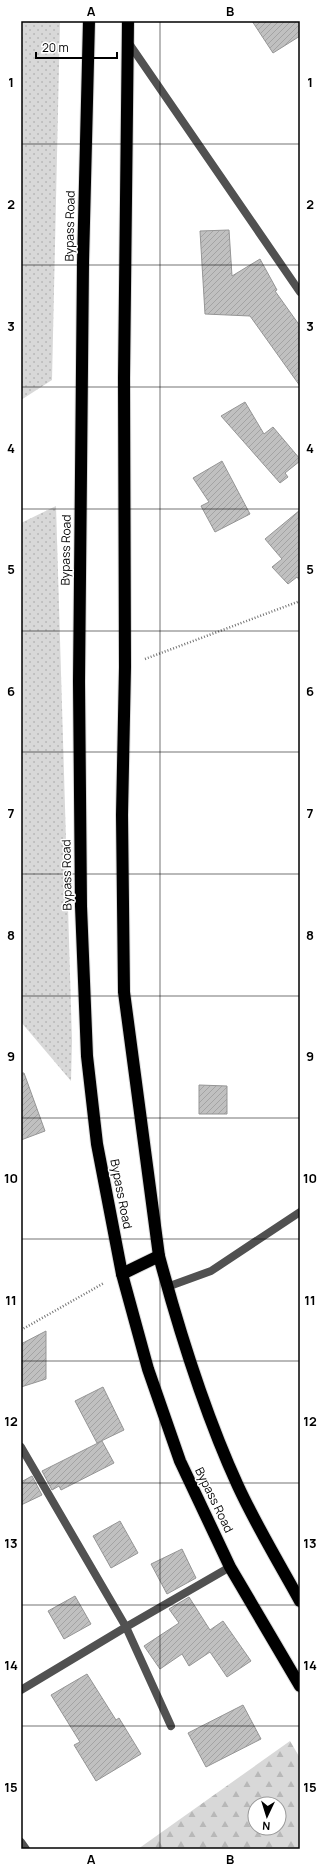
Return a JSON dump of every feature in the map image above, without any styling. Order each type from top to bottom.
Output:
[{"type":"highway","name":"Bypass Road","points":[[89,21],[83,263],[79,658],[81,906],[87,1056],[96,1144],[122,1274],[148,1369],[180,1461],[230,1567],[300,1686]]},
{"type":"highway","points":[[128,21],[124,378],[125,667],[122,815],[124,992],[159,1256],[167,1287],[208,1416],[238,1487],[300,1601]]},
{"type":"highway","points":[[122,1274],[159,1256]]},
{"type":"street","points":[[128,42],[300,292]]},
{"type":"street","points":[[167,1287],[211,1271],[300,1212]]},
{"type":"street","points":[[21,1447],[126,1627],[172,1726]]},
{"type":"street","points":[[21,1690],[230,1567]]},
{"type":"street","points":[[21,1842],[26,1849]]},
{"type":"path","points":[[125,667],[300,601]]},
{"type":"path","points":[[21,1330],[122,1274]]},
{"type":"green space","points":[[21,21],[60,21],[52,380],[21,400]]},
{"type":"green space","points":[[56,506],[72,1041],[71,1081],[21,1022],[21,523]]},
{"type":"green space","points":[[290,1741],[300,1758],[300,1849],[138,1849]]},
{"type":"building","points":[[252,21],[300,21],[300,36],[273,53]]},
{"type":"building","points":[[229,230],[232,276],[260,259],[277,290],[275,291],[300,326],[300,386],[250,316],[205,314],[200,231]]},
{"type":"building","points":[[245,402],[264,434],[273,427],[300,459],[300,461],[285,473],[288,477],[280,483],[221,416]]},
{"type":"building","points":[[222,461],[250,514],[215,532],[201,506],[209,502],[193,478]]},
{"type":"building","points":[[300,510],[300,581],[297,577],[288,584],[272,567],[282,559],[265,539]]},
{"type":"building","points":[[21,1073],[24,1073],[45,1131],[21,1140]]},
{"type":"building","points":[[199,1085],[227,1086],[227,1114],[199,1114]]},
{"type":"building","points":[[46,1331],[46,1379],[21,1387],[21,1344]]},
{"type":"building","points":[[103,1387],[124,1430],[97,1443],[75,1401]]},
{"type":"building","points":[[102,1441],[114,1463],[61,1490],[59,1486],[52,1490],[42,1471]]},
{"type":"building","points":[[32,1476],[42,1495],[21,1505],[21,1482]]},
{"type":"building","points":[[120,1521],[138,1553],[111,1568],[93,1536]]},
{"type":"building","points":[[182,1549],[196,1578],[167,1594],[151,1564]]},
{"type":"building","points":[[75,1596],[91,1624],[64,1639],[48,1611]]},
{"type":"building","points":[[189,1597],[210,1630],[223,1621],[251,1661],[227,1677],[210,1652],[189,1666],[182,1654],[160,1669],[144,1646],[179,1623],[169,1609]]},
{"type":"building","points":[[87,1674],[116,1720],[119,1718],[141,1754],[96,1781],[74,1745],[80,1742],[51,1695]]},
{"type":"building","points":[[243,1705],[261,1739],[206,1767],[188,1733]]}]
